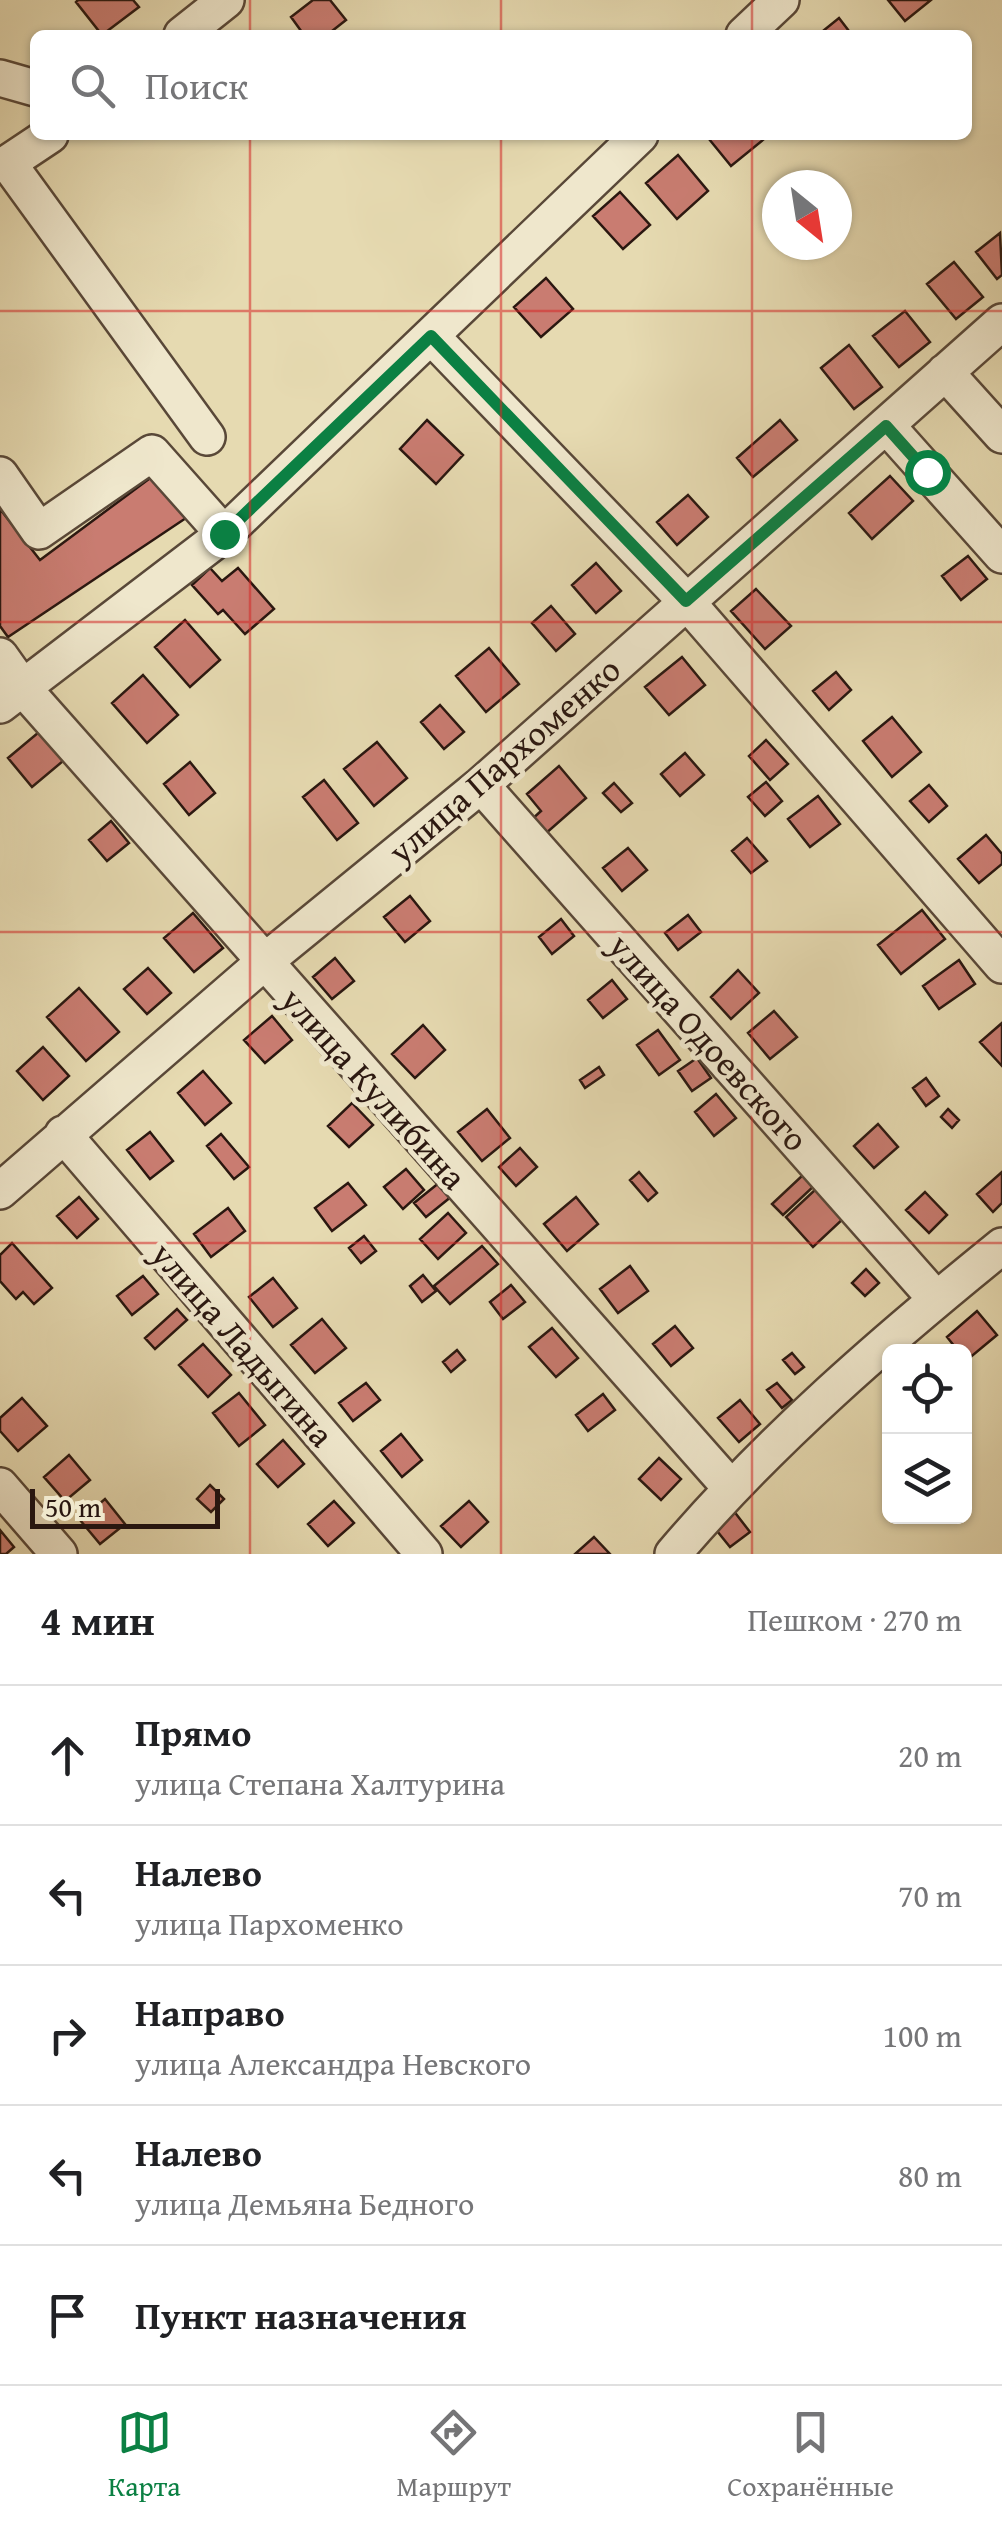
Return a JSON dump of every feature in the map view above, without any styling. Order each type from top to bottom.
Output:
[{"type":"street","points":[[188,30],[226,0]]},
{"type":"street","points":[[749,30],[781,0]]},
{"type":"street","points":[[0,78],[30,87]]},
{"type":"street","points":[[0,475],[40,531],[198,424],[8,163],[42,140]]},
{"type":"street","points":[[11,696],[224,534],[635,140]]},
{"type":"street","name":"улица Пархоменко","points":[[0,1191],[263,963],[481,785],[1002,322]]},
{"type":"street","points":[[431,336],[686,601],[1002,965]]},
{"type":"street","points":[[945,372],[1002,435]]},
{"type":"street","points":[[886,426],[1002,555]]},
{"type":"street","points":[[152,453],[224,534]]},
{"type":"street","name":"улица Кулибина","points":[[0,656],[11,696],[263,963],[730,1488]]},
{"type":"street","name":"улица Одоевского","points":[[481,785],[936,1299]]},
{"type":"street","name":"улица Ладыгина","points":[[62,1134],[424,1554]]},
{"type":"street","points":[[673,1554],[730,1488],[936,1299],[1002,1246]]},
{"type":"street","points":[[0,1486],[59,1554]]},
{"type":"building","points":[[133,0],[139,7],[109,30],[98,30],[76,2]]},
{"type":"building","points":[[313,0],[330,0],[346,20],[333,30],[300,30],[291,17]]},
{"type":"building","points":[[888,0],[931,0],[905,21]]},
{"type":"building","points":[[839,18],[848,30],[824,30]]},
{"type":"building","points":[[710,140],[763,140],[731,166]]},
{"type":"building","points":[[678,155],[708,191],[677,219],[646,183]]},
{"type":"building","points":[[620,192],[650,225],[623,249],[593,216]]},
{"type":"building","points":[[1000,233],[1002,275],[997,279],[976,252]]},
{"type":"building","points":[[954,262],[983,297],[956,319],[927,284]]},
{"type":"building","points":[[546,278],[573,309],[541,337],[514,307]]},
{"type":"building","points":[[905,311],[930,342],[899,367],[873,336]]},
{"type":"building","points":[[849,345],[882,387],[854,409],[821,368]]},
{"type":"building","points":[[427,420],[463,455],[436,484],[400,449]]},
{"type":"building","points":[[780,420],[797,440],[753,477],[737,458]]},
{"type":"building","points":[[157,473],[189,516],[8,637],[0,626],[0,509],[40,560]]},
{"type":"building","points":[[890,476],[913,501],[872,539],[849,513]]},
{"type":"building","points":[[688,495],[708,517],[677,545],[657,522]]},
{"type":"building","points":[[968,556],[987,579],[961,600],[942,576]]},
{"type":"building","points":[[596,563],[621,591],[596,613],[572,585]]},
{"type":"building","points":[[210,568],[222,581],[238,568],[274,609],[245,634],[223,610],[218,614],[192,585]]},
{"type":"building","points":[[756,589],[791,626],[765,649],[731,611]]},
{"type":"building","points":[[551,606],[575,634],[556,651],[532,623]]},
{"type":"building","points":[[185,620],[220,660],[190,687],[155,647]]},
{"type":"building","points":[[489,648],[519,684],[486,712],[456,676]]},
{"type":"building","points":[[682,657],[705,685],[669,715],[645,687]]},
{"type":"building","points":[[836,672],[851,690],[829,710],[813,691]]},
{"type":"building","points":[[143,675],[178,715],[147,743],[112,703]]},
{"type":"building","points":[[440,705],[464,732],[444,749],[421,722]]},
{"type":"building","points":[[892,717],[921,752],[892,777],[863,741]]},
{"type":"building","points":[[39,732],[63,761],[32,787],[8,758]]},
{"type":"building","points":[[766,740],[788,764],[770,780],[749,756]]},
{"type":"building","points":[[377,742],[407,778],[374,806],[344,769]]},
{"type":"building","points":[[685,753],[704,775],[680,796],[661,774]]},
{"type":"building","points":[[190,762],[215,793],[189,815],[164,784]]},
{"type":"building","points":[[559,766],[586,798],[544,835],[531,820],[541,811],[527,794]]},
{"type":"building","points":[[324,780],[358,823],[337,840],[303,797]]},
{"type":"building","points":[[766,782],[782,801],[765,816],[748,797]]},
{"type":"building","points":[[614,783],[632,803],[621,812],[603,793]]},
{"type":"building","points":[[929,785],[947,806],[929,822],[910,801]]},
{"type":"building","points":[[818,796],[840,824],[810,847],[788,819]]},
{"type":"building","points":[[111,821],[129,843],[107,861],[89,840]]},
{"type":"building","points":[[986,835],[1002,854],[1002,864],[979,883],[958,859]]},
{"type":"building","points":[[747,838],[767,861],[751,873],[732,851]]},
{"type":"building","points":[[628,848],[647,870],[622,891],[603,868]]},
{"type":"building","points":[[410,896],[430,921],[405,942],[384,917]]},
{"type":"building","points":[[922,910],[945,939],[901,974],[878,945]]},
{"type":"building","points":[[193,913],[223,948],[194,972],[164,938]]},
{"type":"building","points":[[688,915],[701,932],[678,950],[665,933]]},
{"type":"building","points":[[561,919],[574,936],[552,954],[539,937]]},
{"type":"building","points":[[335,958],[354,981],[332,999],[313,977]]},
{"type":"building","points":[[959,960],[975,984],[939,1009],[923,986]]},
{"type":"building","points":[[148,968],[171,993],[147,1014],[124,989]]},
{"type":"building","points":[[738,970],[759,993],[731,1019],[711,997]]},
{"type":"building","points":[[612,980],[627,999],[603,1018],[588,1000]]},
{"type":"building","points":[[79,988],[119,1032],[86,1061],[47,1017]]},
{"type":"building","points":[[774,1011],[797,1037],[770,1059],[748,1033]]},
{"type":"building","points":[[272,1016],[292,1040],[265,1063],[244,1040]]},
{"type":"building","points":[[1002,1023],[1002,1066],[980,1042]]},
{"type":"building","points":[[423,1025],[445,1050],[415,1078],[392,1054]]},
{"type":"building","points":[[658,1030],[680,1060],[659,1075],[637,1045]]},
{"type":"building","points":[[43,1047],[69,1076],[43,1100],[17,1071]]},
{"type":"building","points":[[697,1058],[711,1078],[692,1091],[678,1071]]},
{"type":"building","points":[[599,1067],[604,1075],[585,1088],[580,1080]]},
{"type":"building","points":[[203,1071],[231,1103],[205,1125],[178,1093]]},
{"type":"building","points":[[926,1078],[939,1096],[926,1106],[913,1088]]},
{"type":"building","points":[[716,1094],[736,1118],[714,1136],[695,1112]]},
{"type":"building","points":[[352,1103],[373,1125],[349,1147],[328,1126]]},
{"type":"building","points":[[487,1109],[510,1138],[482,1161],[458,1132]]},
{"type":"building","points":[[948,1109],[959,1120],[952,1128],[941,1117]]},
{"type":"building","points":[[878,1124],[898,1147],[874,1168],[854,1146]]},
{"type":"building","points":[[150,1132],[173,1161],[150,1179],[127,1150]]},
{"type":"building","points":[[221,1134],[249,1167],[234,1179],[207,1146]]},
{"type":"building","points":[[520,1148],[537,1167],[516,1186],[499,1167]]},
{"type":"building","points":[[406,1169],[424,1190],[403,1209],[384,1187]]},
{"type":"building","points":[[639,1172],[657,1193],[648,1201],[630,1180]]},
{"type":"building","points":[[1002,1172],[1002,1203],[993,1212],[977,1194]]},
{"type":"building","points":[[804,1174],[815,1185],[783,1215],[772,1204]]},
{"type":"building","points":[[440,1182],[452,1196],[426,1217],[414,1203]]},
{"type":"building","points":[[348,1183],[366,1205],[332,1231],[315,1208]]},
{"type":"building","points":[[817,1188],[844,1218],[813,1247],[786,1217]]},
{"type":"building","points":[[925,1192],[947,1215],[929,1233],[906,1210]]},
{"type":"building","points":[[79,1197],[98,1219],[77,1238],[57,1216]]},
{"type":"building","points":[[576,1197],[598,1224],[567,1251],[544,1224]]},
{"type":"building","points":[[228,1208],[245,1231],[211,1257],[194,1234]]},
{"type":"building","points":[[448,1213],[466,1233],[438,1259],[420,1239]]},
{"type":"building","points":[[364,1236],[376,1251],[361,1263],[349,1248]]},
{"type":"building","points":[[12,1243],[52,1288],[34,1304],[23,1292],[16,1299],[0,1281],[0,1255]]},
{"type":"building","points":[[482,1246],[498,1264],[450,1304],[434,1286]]},
{"type":"building","points":[[630,1266],[648,1291],[618,1313],[600,1289]]},
{"type":"building","points":[[866,1269],[879,1283],[865,1296],[852,1283]]},
{"type":"building","points":[[423,1275],[436,1291],[422,1302],[410,1286]]},
{"type":"building","points":[[143,1276],[158,1294],[132,1315],[117,1296]]},
{"type":"building","points":[[273,1278],[297,1308],[273,1327],[249,1297]]},
{"type":"building","points":[[511,1285],[525,1302],[503,1319],[490,1302]]},
{"type":"building","points":[[177,1309],[187,1320],[155,1349],[145,1338]]},
{"type":"building","points":[[977,1311],[997,1335],[972,1356],[972,1344],[953,1344],[947,1337]]},
{"type":"building","points":[[322,1319],[346,1348],[315,1373],[291,1345]]},
{"type":"building","points":[[675,1326],[693,1348],[671,1366],[653,1344]]},
{"type":"building","points":[[552,1328],[578,1358],[556,1377],[529,1347]]},
{"type":"building","points":[[203,1344],[231,1375],[208,1397],[179,1365]]},
{"type":"building","points":[[457,1350],[465,1360],[451,1372],[443,1362]]},
{"type":"building","points":[[792,1353],[804,1367],[795,1374],[783,1360]]},
{"type":"building","points":[[366,1383],[380,1400],[353,1421],[339,1403]]},
{"type":"building","points":[[777,1383],[792,1400],[782,1408],[767,1390]]},
{"type":"building","points":[[239,1393],[265,1425],[239,1446],[213,1413]]},
{"type":"building","points":[[603,1394],[615,1410],[588,1431],[576,1415]]},
{"type":"building","points":[[22,1398],[47,1426],[18,1451],[0,1431],[0,1418]]},
{"type":"building","points":[[740,1400],[760,1424],[739,1442],[718,1418]]},
{"type":"building","points":[[401,1434],[422,1460],[402,1477],[381,1451]]},
{"type":"building","points":[[283,1440],[304,1464],[278,1487],[257,1464]]},
{"type":"building","points":[[69,1455],[90,1480],[65,1501],[44,1477]]},
{"type":"building","points":[[659,1458],[681,1479],[661,1500],[639,1479]]},
{"type":"building","points":[[210,1485],[224,1499],[211,1512],[197,1499]]},
{"type":"building","points":[[105,1499],[125,1524],[100,1544],[80,1520]]},
{"type":"building","points":[[334,1501],[354,1523],[328,1546],[308,1524]]},
{"type":"building","points":[[469,1501],[488,1522],[461,1547],[441,1526]]},
{"type":"building","points":[[733,1510],[750,1532],[730,1547],[713,1526]]},
{"type":"building","points":[[0,1530],[14,1547],[6,1554],[0,1554]]},
{"type":"building","points":[[594,1537],[610,1554],[575,1554]]},
{"type":"route","points":[[224,534],[431,336],[686,601],[886,426],[927,472]]}]
